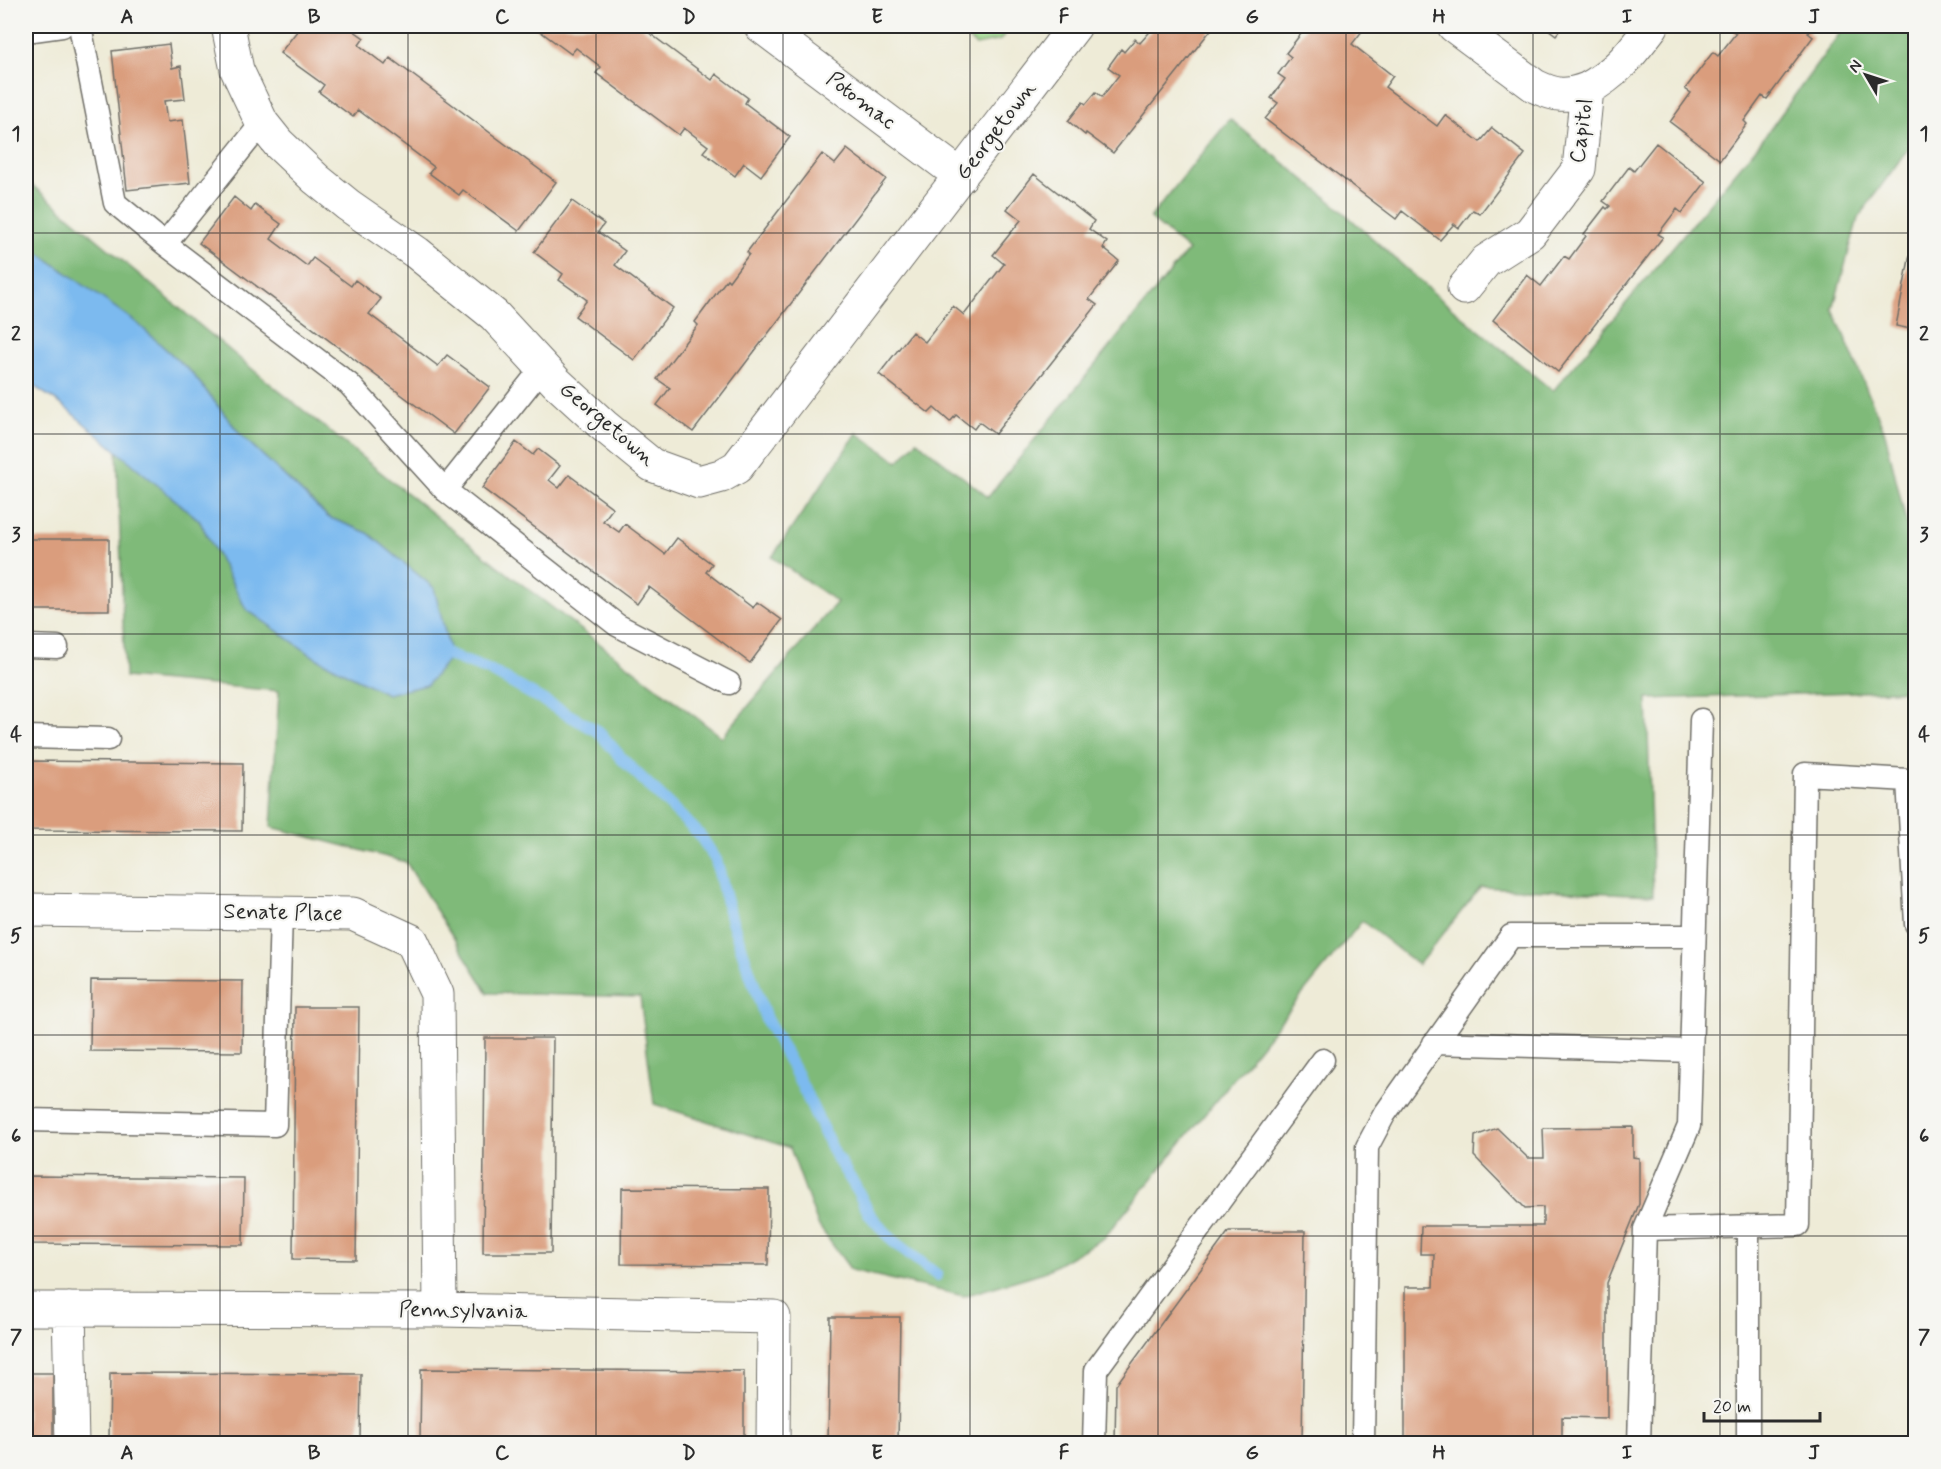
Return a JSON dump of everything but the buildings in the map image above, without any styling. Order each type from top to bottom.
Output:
[{"type":"street","name":"Georgetown","points":[[228,26],[237,70],[262,123],[278,144],[348,205],[417,253],[494,315],[603,425],[652,465],[699,482],[721,476],[737,467],[1076,26]]},
{"type":"street","name":"Potomac","points":[[761,26],[961,176]]},
{"type":"street","points":[[1454,26],[1535,86],[1550,93],[1569,95],[1587,88]]},
{"type":"street","name":"Capitol","points":[[1464,288],[1486,261],[1530,233],[1579,169],[1587,88],[1604,80],[1627,59],[1652,26]]},
{"type":"street","name":"Senate Place","points":[[26,910],[353,914],[412,941],[437,994],[440,1310]]},
{"type":"street","name":"Pennsylvania","points":[[26,1309],[440,1310],[774,1317],[773,1443]]},
{"type":"street","points":[[69,1309],[72,1443]]},
{"type":"lane","points":[[26,31],[62,26]]},
{"type":"lane","points":[[80,26],[115,203],[165,244],[349,384],[445,490],[617,625],[729,683]]},
{"type":"lane","points":[[165,244],[262,123]]},
{"type":"lane","points":[[445,490],[543,367]]},
{"type":"lane","points":[[26,646],[57,647]]},
{"type":"lane","points":[[1639,1443],[1645,1229],[1689,1126],[1701,720]]},
{"type":"lane","points":[[26,737],[108,739]]},
{"type":"lane","points":[[1645,1229],[1798,1225],[1805,774],[1912,783],[1916,924]]},
{"type":"lane","points":[[26,1120],[275,1125],[281,913]]},
{"type":"lane","points":[[1363,1443],[1367,1147],[1384,1115],[1512,936],[1694,936]]},
{"type":"lane","points":[[1434,1043],[1691,1051]]},
{"type":"lane","points":[[1094,1443],[1096,1370],[1323,1060]]},
{"type":"lane","points":[[1748,1226],[1748,1443]]},
{"type":"green space","points":[[949,26],[1011,26],[1000,40],[976,45]]},
{"type":"green space","points":[[1845,26],[1915,26],[1915,139],[1858,218],[1833,309],[1885,433],[1912,546],[1915,549],[1915,690],[1647,699],[1653,895],[1481,887],[1418,965],[1362,921],[1104,1238],[1044,1272],[964,1296],[851,1270],[818,1225],[790,1148],[654,1104],[640,997],[488,993],[406,862],[271,827],[279,691],[125,677],[117,450],[199,520],[246,609],[328,517],[240,434],[192,373],[136,323],[26,244],[26,180],[263,378],[494,563],[722,737],[837,602],[772,557],[857,433],[898,462],[917,441],[988,497],[1188,250],[1150,218],[1230,119],[1333,203],[1437,296],[1553,391],[1763,139]]},
{"type":"water","points":[[26,244],[137,323],[192,373],[240,434],[328,517],[368,533],[434,588],[451,656],[427,685],[387,694],[316,658],[246,609],[199,520],[61,404],[26,381]]},
{"type":"waterway","points":[[439,648],[451,656],[491,671],[599,732],[622,759],[699,834],[716,860],[731,918],[766,1019],[797,1075],[835,1155],[870,1215],[893,1241],[937,1275]]}]
